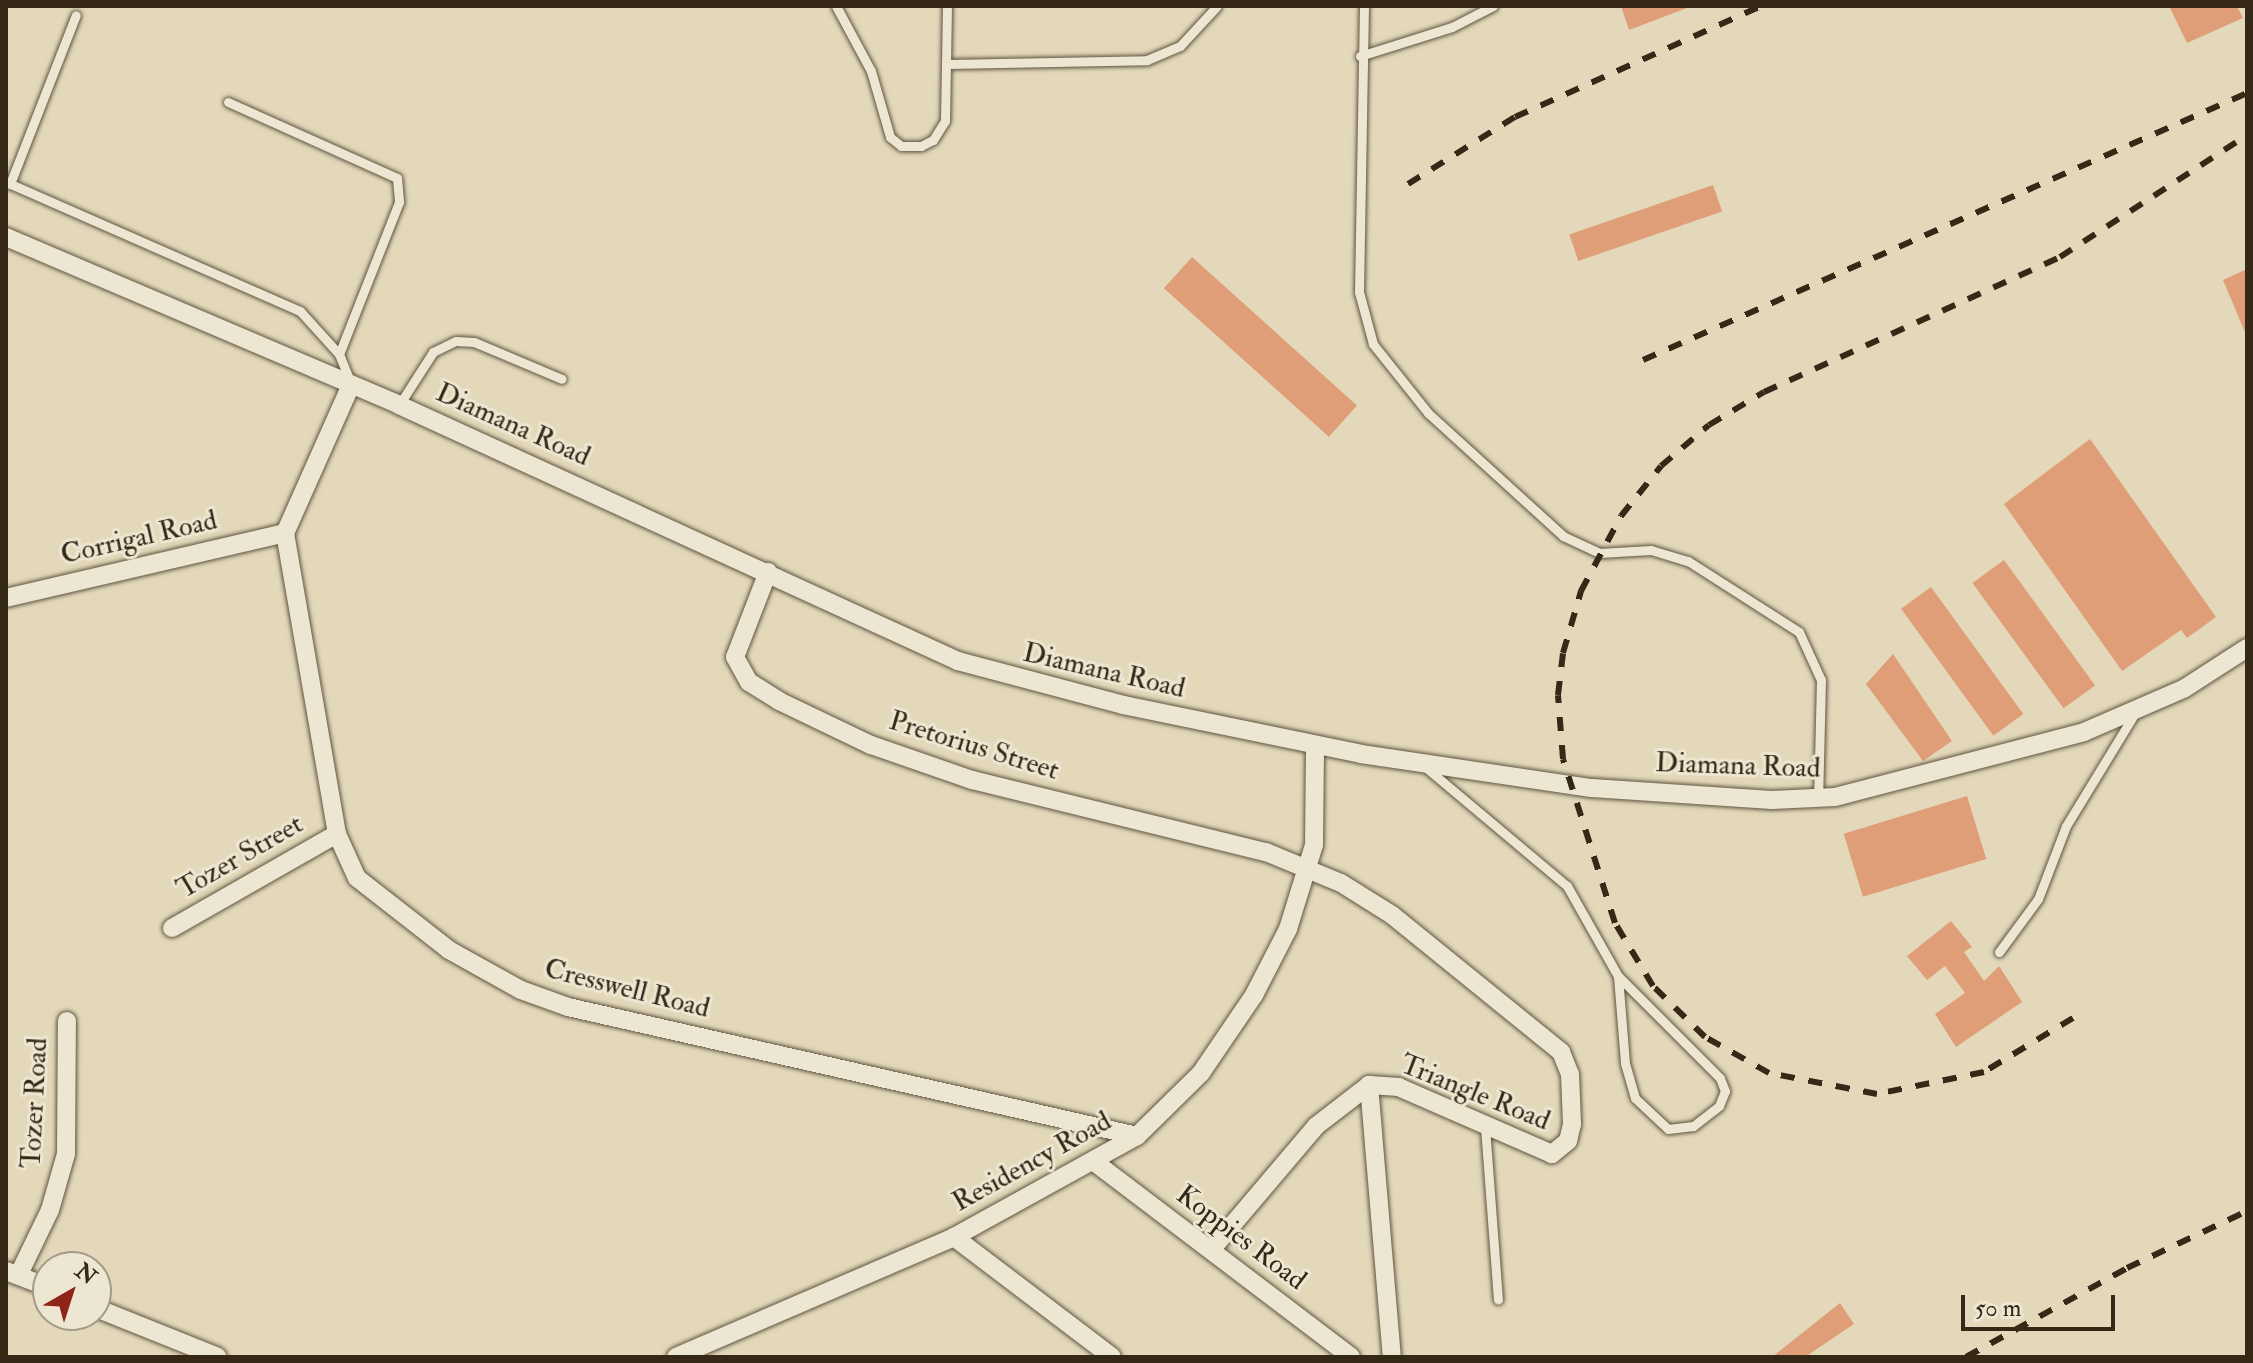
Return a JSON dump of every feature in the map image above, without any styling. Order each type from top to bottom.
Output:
[{"type":"street","name":"Diamana Road","points":[[6,237],[399,405],[1008,678],[1315,745],[1424,765],[1592,788],[1818,799],[2084,732],[2137,710],[2247,648]]},
{"type":"street","points":[[285,533],[351,385]]},
{"type":"street","name":"Corrigal Road","points":[[6,598],[285,533]]},
{"type":"street","name":"Cresswell Road","points":[[285,533],[337,834],[357,878],[395,912],[521,990],[568,1007],[1137,1136]]},
{"type":"street","name":"Pretorius Street","points":[[768,572],[735,657],[749,682],[779,701],[871,745],[972,780],[1210,837],[1310,870]]},
{"type":"street","name":"Residency Road","points":[[676,1357],[954,1237],[1097,1164],[1137,1136],[1201,1073],[1227,1038],[1288,929],[1310,870],[1315,745]]},
{"type":"street","name":"Tozer Street","points":[[172,928],[337,834]]},
{"type":"street","name":"Triangle Road","points":[[1310,870],[1392,915],[1561,1052],[1570,1074],[1572,1124],[1563,1150],[1542,1153],[1399,1087],[1369,1085],[1392,1357]]},
{"type":"street","name":"Tozer Road","points":[[12,1273],[50,1210],[66,1154],[67,1021]]},
{"type":"street","points":[[1211,1250],[1316,1126],[1369,1085]]},
{"type":"street","name":"Koppies Road","points":[[1097,1164],[1351,1357]]},
{"type":"street","points":[[954,1237],[1112,1357]]},
{"type":"street","points":[[12,1273],[32,1281]]},
{"type":"street","points":[[112,1314],[218,1357]]},
{"type":"lane","points":[[836,6],[871,71],[890,137],[901,146],[933,140],[945,121],[947,6]]},
{"type":"lane","points":[[947,64],[1147,60],[1180,46],[1217,6]]},
{"type":"lane","points":[[1364,6],[1360,56],[1359,292],[1373,344],[1428,413],[1563,536],[1599,553],[1651,550],[1688,561],[1799,632],[1814,652],[1821,680],[1818,799]]},
{"type":"lane","points":[[1360,56],[1452,27],[1493,6]]},
{"type":"lane","points":[[76,15],[8,183],[300,311],[339,354],[351,385]]},
{"type":"lane","points":[[228,102],[397,178],[399,202],[339,354]]},
{"type":"lane","points":[[399,405],[433,352],[456,341],[474,342],[562,379]]},
{"type":"lane","points":[[1999,952],[2038,899],[2066,826],[2137,710]]},
{"type":"lane","points":[[1424,765],[1567,886],[1618,976],[1720,1078],[1725,1091],[1719,1106],[1693,1126],[1668,1129],[1635,1098],[1625,1063],[1618,976]]},
{"type":"lane","points":[[1485,1127],[1498,1300]]},
{"type":"building","points":[[1621,6],[1687,6],[1687,8],[1629,30]]},
{"type":"building","points":[[2169,6],[2237,6],[2243,18],[2187,43]]},
{"type":"building","points":[[1713,185],[1722,211],[1578,261],[1569,234]]},
{"type":"building","points":[[1192,257],[1357,406],[1329,437],[1164,288]]},
{"type":"building","points":[[2247,269],[2247,337],[2223,280]]},
{"type":"building","points":[[2090,439],[2216,617],[2187,638],[2181,630],[2122,671],[2004,504]]},
{"type":"building","points":[[2004,560],[2095,685],[2064,708],[1972,583]]},
{"type":"building","points":[[1931,587],[2023,714],[1993,736],[1901,609]]},
{"type":"building","points":[[1893,654],[1952,741],[1923,761],[1866,684]]},
{"type":"building","points":[[1967,796],[1986,859],[1863,897],[1844,834]]},
{"type":"building","points":[[1951,921],[1972,947],[1964,952],[1984,981],[1999,966],[2022,1002],[1956,1047],[1935,1014],[1965,993],[1945,966],[1927,980],[1907,956]]},
{"type":"building","points":[[1840,1303],[1854,1324],[1805,1357],[1772,1357]]},
{"type":"railway","points":[[1408,184],[1515,117],[1761,6]]},
{"type":"railway","points":[[1643,360],[2247,93]]},
{"type":"railway","points":[[2073,1018],[1984,1072],[1877,1094],[1769,1073],[1705,1037],[1653,986],[1615,923],[1563,759],[1558,695],[1563,653],[1581,591],[1621,516],[1661,466],[1709,425],[1764,392],[2060,257],[2247,135]]},
{"type":"railway","points":[[1966,1357],[2127,1268],[2247,1211]]}]
